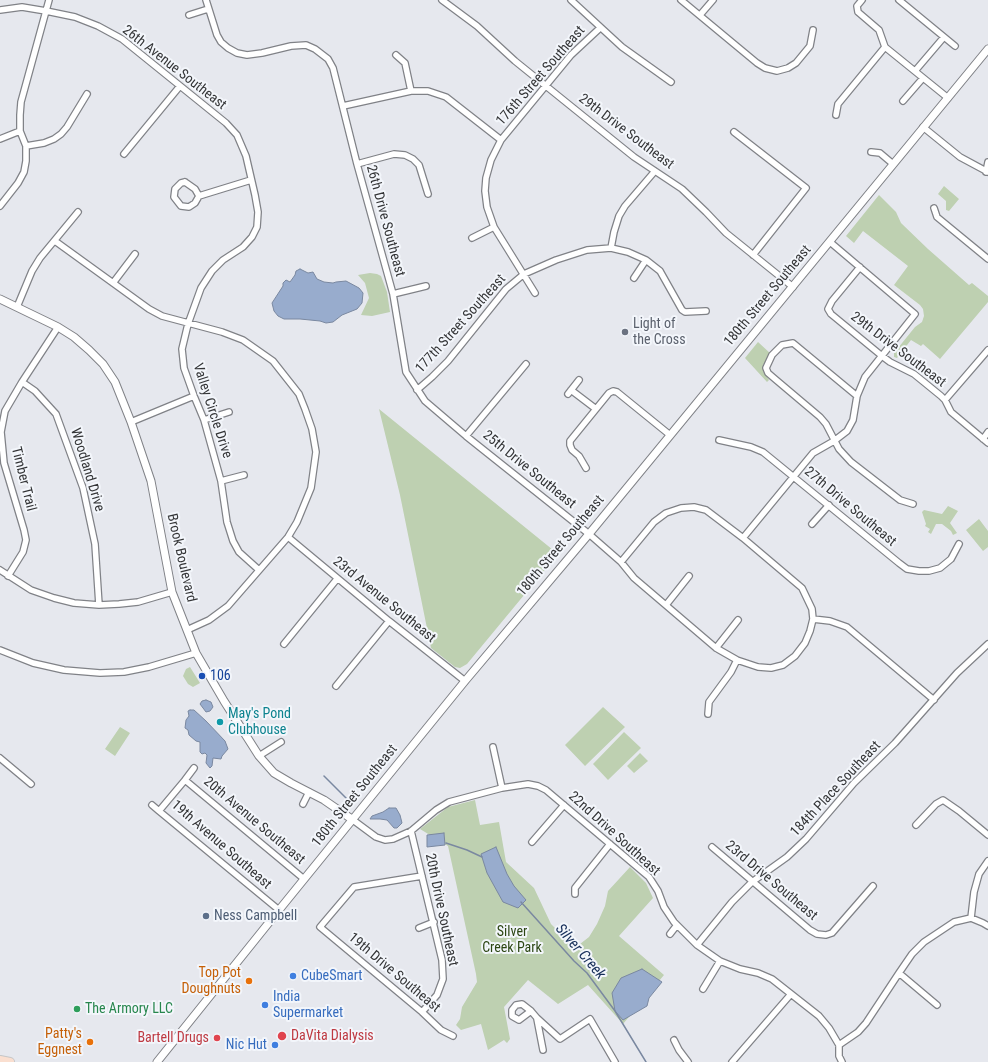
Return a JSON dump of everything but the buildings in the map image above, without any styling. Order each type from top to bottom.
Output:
[{"type":"main road","points":[[0,1060],[10,1062]]},
{"type":"street","points":[[0,206],[24,172],[26,146],[20,131],[21,102],[49,0]]},
{"type":"street","points":[[189,15],[208,9],[206,0]]},
{"type":"street","name":"29th Drive Southeast","points":[[442,0],[477,26],[515,61],[634,157],[656,170],[682,189],[726,233],[793,287]]},
{"type":"street","points":[[571,0],[622,47],[671,82]]},
{"type":"street","points":[[681,0],[757,63],[765,68],[777,71],[788,68],[796,63],[810,46],[813,30]]},
{"type":"street","points":[[700,15],[713,0]]},
{"type":"street","points":[[862,0],[857,6],[858,12],[879,30],[885,47],[948,98]]},
{"type":"street","points":[[899,0],[955,46]]},
{"type":"street","name":"26th Avenue Southeast","points":[[0,10],[22,7],[75,17],[98,26],[122,39],[226,123],[237,135],[246,156],[258,212],[258,227]]},
{"type":"street","name":"26th Drive Southeast","points":[[208,9],[221,42],[237,53],[246,55],[291,46],[306,45],[315,49],[328,59],[333,68],[357,164],[393,294],[406,372],[416,390]]},
{"type":"street","name":"176th Street Southeast","points":[[535,293],[494,227],[487,207],[485,190],[486,178],[501,140],[571,55],[600,28]]},
{"type":"street","points":[[915,71],[944,37]]},
{"type":"street","points":[[836,114],[838,104],[885,47]]},
{"type":"street","name":"180th Street Southeast","points":[[157,1062],[466,681],[589,534],[988,49]]},
{"type":"street","points":[[396,55],[405,63],[411,91]]},
{"type":"street","points":[[903,100],[923,78]]},
{"type":"street","points":[[124,154],[180,86]]},
{"type":"street","points":[[343,106],[411,91],[428,91],[446,97],[501,140]]},
{"type":"street","points":[[26,146],[44,143],[61,134],[67,127],[87,94]]},
{"type":"street","points":[[923,127],[960,157],[987,172],[988,162]]},
{"type":"street","points":[[0,139],[20,131]]},
{"type":"street","points":[[734,132],[806,188],[753,255]]},
{"type":"street","points":[[871,152],[880,153],[893,164]]},
{"type":"street","points":[[357,164],[394,154],[405,155],[413,159],[419,165],[428,194]]},
{"type":"street","points":[[611,248],[619,216],[625,206],[656,170]]},
{"type":"street","points":[[199,196],[195,189],[185,182],[177,185],[173,193],[176,202],[185,207],[189,207],[195,203],[199,196],[251,180]]},
{"type":"street","points":[[934,208],[937,217],[988,259]]},
{"type":"street","points":[[17,307],[32,271],[78,212]]},
{"type":"street","name":"Valley Circle Drive","points":[[258,227],[244,247],[223,260],[212,271],[200,288],[188,324],[182,349],[184,368],[204,420],[221,481],[227,522],[233,541],[239,552],[259,570]]},
{"type":"street","points":[[472,238],[494,227]]},
{"type":"street","points":[[55,241],[162,316],[222,332],[243,340],[272,361],[299,394],[312,429],[316,452],[311,488],[297,522],[288,537],[228,606],[209,620],[187,630]]},
{"type":"street","points":[[743,538],[813,453],[834,441],[847,430],[853,420],[857,396],[865,377],[915,314],[830,242]]},
{"type":"street","name":"177th Street Southeast","points":[[416,390],[448,362],[506,289],[524,274],[556,260],[587,250],[611,248],[628,252],[646,260],[660,271],[682,310],[685,312],[706,311]]},
{"type":"street","points":[[113,283],[135,254]]},
{"type":"street","points":[[634,278],[646,260]]},
{"type":"street","name":"29th Drive Southeast","points":[[860,267],[832,301],[828,309],[831,314],[890,362],[914,374],[945,400],[950,412],[988,443]]},
{"type":"street","points":[[393,294],[426,286]]},
{"type":"street","name":"Brook Boulevard","points":[[0,299],[58,327],[74,337],[103,364],[115,382],[131,422],[151,481],[172,592],[196,653],[259,756],[274,773],[324,800],[353,820]]},
{"type":"street","name":"Timber Trail","points":[[8,576],[23,552],[26,540],[4,462],[1,432],[4,411],[58,327]]},
{"type":"street","points":[[857,396],[793,343],[782,345],[772,355],[766,368],[768,373],[820,417],[826,424],[839,449],[851,462],[900,500],[914,504]]},
{"type":"street","points":[[945,400],[988,350]]},
{"type":"street","points":[[466,436],[526,364]]},
{"type":"street","points":[[578,380],[569,392],[596,409]]},
{"type":"street","name":"Woodland Drive","points":[[22,382],[35,391],[56,414],[83,488],[95,544],[99,605]]},
{"type":"street","name":"25th Drive Southeast","points":[[416,390],[425,401],[466,436],[589,534],[621,562],[634,578],[716,648],[737,660],[758,667],[771,668],[783,665],[795,656],[805,643],[813,619]]},
{"type":"street","points":[[586,468],[579,456],[572,450],[570,441],[609,393],[613,391],[617,392],[670,435]]},
{"type":"street","points":[[131,422],[194,396]]},
{"type":"street","points":[[204,420],[229,412]]},
{"type":"street","points":[[983,439],[988,432]]},
{"type":"street","name":"27th Drive Southeast","points":[[719,440],[751,447],[763,452],[907,569],[924,571],[940,568],[951,559],[959,544]]},
{"type":"street","points":[[221,481],[244,474]]},
{"type":"street","points":[[812,524],[829,505]]},
{"type":"street","points":[[621,562],[654,522],[666,513],[694,507],[706,510],[743,538],[802,588],[812,609],[813,619],[830,621],[847,627],[934,700]]},
{"type":"street","name":"23rd Avenue Southeast","points":[[288,537],[337,579],[466,681]]},
{"type":"street","points":[[0,570],[31,590],[74,603],[99,605],[138,602],[172,592]]},
{"type":"street","points":[[666,605],[689,576]]},
{"type":"street","points":[[284,644],[337,579]]},
{"type":"street","points":[[716,648],[738,620]]},
{"type":"street","points":[[336,686],[389,621]]},
{"type":"street","name":"184th Place Southeast","points":[[697,944],[732,902],[752,882],[787,858],[806,839],[854,783],[895,743],[957,673],[988,644]]},
{"type":"street","points":[[0,650],[33,663],[64,670],[100,673],[124,672],[149,667],[196,653]]},
{"type":"street","points":[[708,714],[709,702],[731,672],[737,660]]},
{"type":"street","points":[[259,756],[281,742]]},
{"type":"street","points":[[493,747],[502,788]]},
{"type":"street","points":[[0,758],[31,784]]},
{"type":"street","points":[[185,780],[194,768]]},
{"type":"street","name":"20th Avenue Southeast","points":[[172,795],[185,780],[304,879]]},
{"type":"street","name":"22nd Drive Southeast","points":[[353,820],[376,836],[385,840],[393,839],[411,831],[436,810],[449,802],[502,788],[528,784],[538,786],[546,790],[649,877],[658,891],[664,907],[677,925],[697,944],[720,962],[758,973],[772,979],[819,1016],[829,1028],[839,1045],[839,1056],[842,1062]]},
{"type":"street","points":[[303,804],[309,792]]},
{"type":"street","name":"19th Avenue Southeast","points":[[172,795],[159,811],[279,910]]},
{"type":"street","points":[[916,825],[936,804],[943,800],[988,835]]},
{"type":"street","points":[[152,805],[159,811]]},
{"type":"street","points":[[532,842],[564,805]]},
{"type":"street","name":"20th Drive Southeast","points":[[411,831],[442,960],[442,980],[437,995],[422,1012]]},
{"type":"street","points":[[575,894],[575,888],[610,844]]},
{"type":"street","name":"23rd Drive Southeast","points":[[712,847],[752,882],[810,930],[817,934],[826,935],[836,930],[873,886]]},
{"type":"street","points":[[971,918],[974,892],[979,874],[988,860]]},
{"type":"street","name":"19th Drive Southeast","points":[[422,876],[354,887],[320,927],[422,1012],[441,1030],[453,1036]]},
{"type":"street","points":[[839,1045],[858,1032],[866,1023],[912,954],[924,942],[954,922],[971,918],[983,922],[988,926]]},
{"type":"street","points":[[419,928],[434,922]]},
{"type":"street","points":[[670,934],[677,925]]},
{"type":"street","points":[[703,989],[720,962]]},
{"type":"street","points":[[899,973],[937,1005]]},
{"type":"street","points":[[732,1062],[791,994]]},
{"type":"street","points":[[531,1011],[560,1038],[590,1019],[615,1062]]},
{"type":"street","points":[[537,1018],[543,1050]]},
{"type":"street","points":[[674,1040],[688,1062]]},
{"type":"green space","points":[[944,186],[959,199],[949,211],[946,210],[946,201],[938,194]]},
{"type":"green space","points":[[879,195],[896,212],[901,223],[928,249],[969,285],[972,283],[988,296],[988,302],[940,359],[923,344],[921,346],[911,340],[897,358],[894,357],[894,353],[915,327],[922,322],[924,316],[923,309],[920,305],[894,285],[908,266],[863,231],[854,243],[846,236]]},
{"type":"green space","points":[[370,273],[381,276],[387,292],[390,312],[372,316],[361,315],[369,298],[365,283],[358,275]]},
{"type":"green space","points":[[758,342],[771,354],[763,365],[763,371],[769,380],[767,382],[745,358]]},
{"type":"green space","points":[[379,409],[558,554],[467,664],[460,668],[455,667],[431,648],[400,495]]},
{"type":"green space","points":[[948,506],[958,511],[950,523],[957,533],[953,535],[951,531],[942,524],[936,524],[931,534],[928,532],[930,529],[925,526],[926,524],[922,512],[924,510],[942,514]]},
{"type":"green space","points":[[979,519],[988,531],[988,547],[983,551],[966,530]]},
{"type":"green space","points":[[190,667],[200,683],[193,687],[188,684],[183,676],[186,669]]},
{"type":"green space","points":[[603,707],[625,727],[585,766],[565,745]]},
{"type":"green space","points":[[120,727],[130,733],[115,756],[105,749]]},
{"type":"green space","points":[[624,732],[641,748],[608,780],[593,764]]},
{"type":"green space","points":[[640,753],[648,761],[634,773],[627,766]]},
{"type":"green space","name":"Silver Creek Park","points":[[475,800],[480,825],[499,822],[506,862],[534,888],[551,924],[572,942],[580,944],[589,937],[605,906],[608,891],[630,867],[646,883],[653,898],[619,936],[664,975],[623,1024],[588,985],[558,1004],[528,980],[504,1007],[510,1039],[507,1043],[504,1040],[488,1050],[481,1024],[461,1030],[456,1025],[460,1019],[462,1007],[477,982],[476,974],[448,846],[420,829],[448,807]]},
{"type":"water","points":[[300,269],[308,273],[313,272],[317,279],[324,282],[333,283],[346,281],[359,288],[363,293],[362,303],[357,309],[342,315],[333,322],[326,323],[300,319],[284,319],[278,316],[274,311],[272,303],[283,286],[283,283],[286,280],[290,282],[296,271]]},
{"type":"water","points":[[206,700],[211,702],[213,707],[210,711],[206,712],[200,704],[202,701]]},
{"type":"water","points":[[194,710],[206,721],[225,741],[228,749],[221,759],[213,758],[212,766],[210,768],[206,763],[207,755],[200,752],[200,742],[196,741],[189,735],[188,730],[185,728],[186,720],[189,716],[188,711]]},
{"type":"water","points":[[389,808],[396,808],[400,815],[402,823],[397,828],[394,828],[387,820],[370,819],[372,816]]},
{"type":"water","points":[[444,833],[445,845],[427,847],[427,835]]},
{"type":"water","points":[[496,847],[507,874],[514,886],[526,900],[518,908],[503,902],[487,873],[481,854]]},
{"type":"water","points":[[642,969],[662,982],[649,998],[647,1006],[623,1020],[615,1011],[612,993],[621,978]]},
{"type":"waterway","name":"Silver Creek","points":[[324,776],[350,802]]},
{"type":"waterway","name":"Silver Creek","points":[[446,843],[482,857]]},
{"type":"waterway","name":"Silver Creek","points":[[521,902],[574,961],[587,973],[615,1011],[646,1062]]},
{"type":"place","name":"Light of the Cross","points":[[625,332]]},
{"type":"place","name":"106","points":[[202,676]]},
{"type":"place","name":"May's Pond Clubhouse","points":[[220,722]]},
{"type":"place","name":"Ness Campbell","points":[[206,916]]},
{"type":"place","name":"CubeSmart","points":[[293,976]]},
{"type":"place","name":"Top Pot Doughnuts","points":[[249,981]]},
{"type":"place","name":"India Supermarket","points":[[265,1005]]},
{"type":"place","name":"The Armory LLC","points":[[77,1009]]},
{"type":"place","name":"DaVita Dialysis","points":[[282,1036]]},
{"type":"place","name":"Bartell Drugs","points":[[217,1038]]},
{"type":"place","name":"Patty's Eggnest","points":[[90,1042]]},
{"type":"place","name":"Nic Hut","points":[[275,1045]]}]
